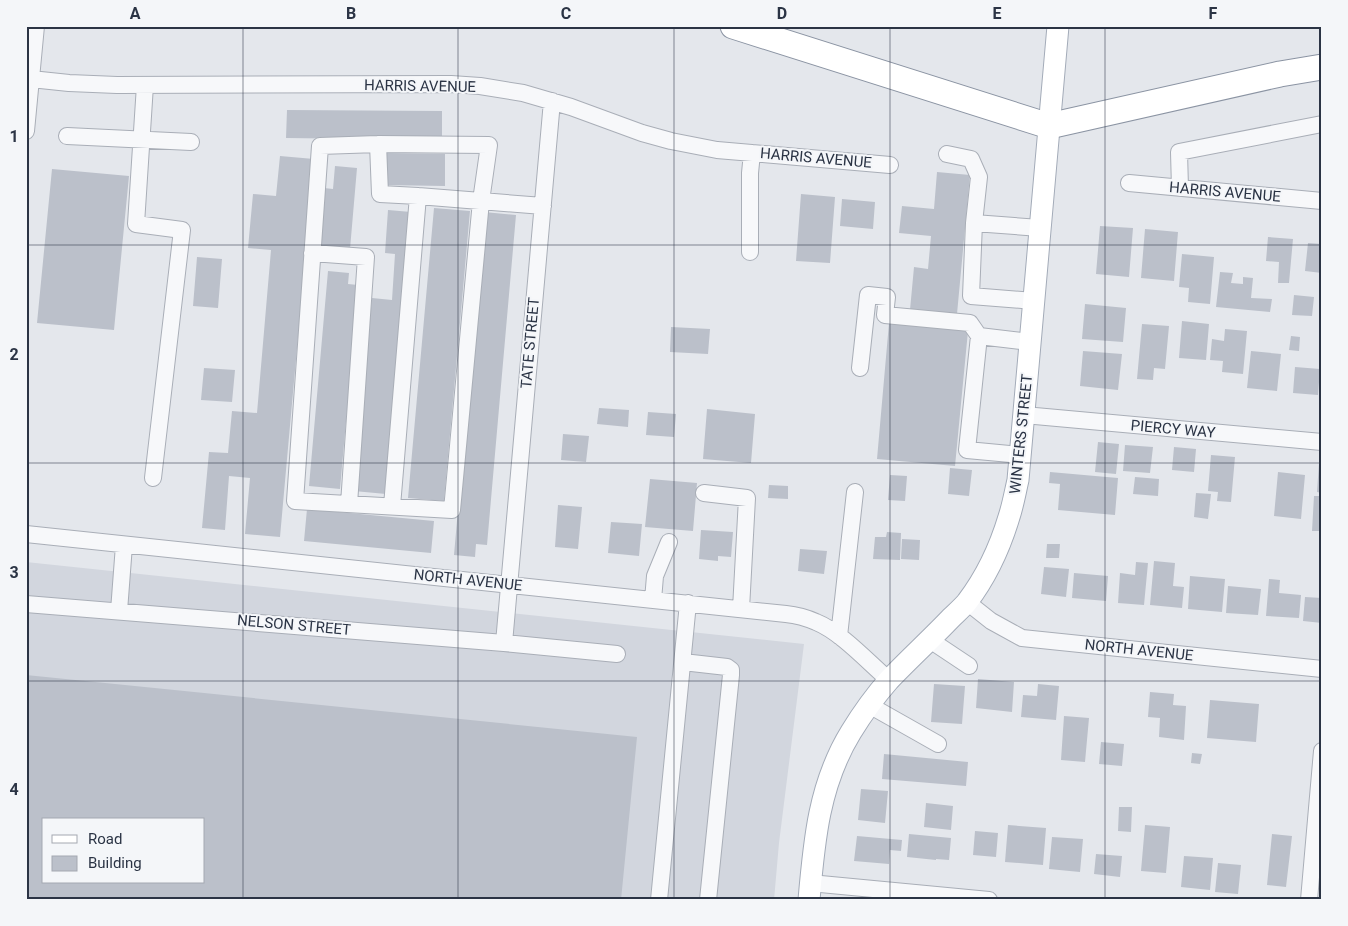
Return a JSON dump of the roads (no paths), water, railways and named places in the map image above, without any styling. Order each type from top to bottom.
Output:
[{"type":"highway","points":[[733,26],[1049,126],[1280,74],[1322,67]]},
{"type":"main road","name":"WINTERS STREET","points":[[810,891],[814,843],[824,793],[850,733],[889,680],[967,602],[986,572],[1010,517],[1018,480],[1058,26]]},
{"type":"street","points":[[26,131],[36,26]]},
{"type":"street","name":"HARRIS AVENUE","points":[[31,79],[117,85],[451,84],[480,86],[523,93],[552,101],[642,133],[717,150],[890,165]]},
{"type":"street","points":[[145,85],[136,224],[182,230],[153,478]]},
{"type":"street","name":"TATE STREET","points":[[508,584],[552,101]]},
{"type":"street","points":[[1180,188],[1179,152],[1322,124]]},
{"type":"street","points":[[67,136],[191,142]]},
{"type":"street","points":[[378,144],[380,194],[543,206]]},
{"type":"street","points":[[378,144],[489,145],[481,201],[452,510],[295,502],[320,146],[378,144]]},
{"type":"street","points":[[750,252],[750,173],[752,153]]},
{"type":"street","points":[[947,154],[971,159],[978,177],[971,296],[1034,301]]},
{"type":"street","name":"HARRIS AVENUE","points":[[1129,182],[1322,201]]},
{"type":"street","points":[[392,506],[418,196]]},
{"type":"street","points":[[974,223],[1040,228]]},
{"type":"street","points":[[312,253],[366,257],[349,504]]},
{"type":"street","points":[[860,368],[868,295],[887,297],[885,315],[970,323],[979,336],[967,450],[1020,454]]},
{"type":"street","points":[[979,336],[1030,342]]},
{"type":"street","name":"PIERCY WAY","points":[[1024,415],[1322,442]]},
{"type":"street","points":[[839,636],[856,492]]},
{"type":"street","points":[[704,493],[747,498],[741,609]]},
{"type":"street","name":"NORTH AVENUE","points":[[26,534],[796,615],[816,622],[839,636],[889,680]]},
{"type":"street","points":[[653,600],[655,576],[669,542]]},
{"type":"street","points":[[119,611],[124,545]]},
{"type":"street","points":[[504,643],[508,584]]},
{"type":"street","name":"NORTH AVENUE","points":[[967,602],[991,621],[1022,638],[1322,669]]},
{"type":"street","points":[[658,900],[688,603]]},
{"type":"street","name":"NELSON STREET","points":[[26,604],[617,654]]},
{"type":"street","points":[[930,640],[969,666]]},
{"type":"street","points":[[683,662],[727,667],[731,675],[708,900]]},
{"type":"street","points":[[869,705],[938,744]]},
{"type":"street","points":[[1309,900],[1322,751]]},
{"type":"street","points":[[810,891],[989,900]]}]
